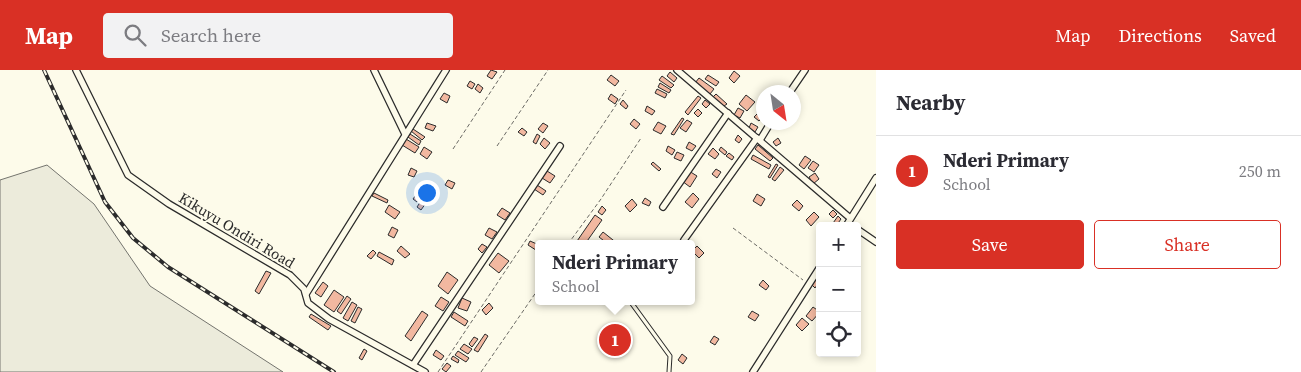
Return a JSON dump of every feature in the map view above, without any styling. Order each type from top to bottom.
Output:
[{"type":"street","name":"Kikuyu Ondiri Road","points":[[76,70],[128,175],[169,204],[290,275],[306,294],[308,303],[329,319],[425,372]]},
{"type":"street","points":[[374,70],[405,134]]},
{"type":"street","points":[[306,294],[446,70]]},
{"type":"street","points":[[677,70],[758,139],[848,222]]},
{"type":"street","points":[[795,85],[805,70]]},
{"type":"street","points":[[663,207],[728,113]]},
{"type":"street","points":[[684,240],[765,130]]},
{"type":"street","points":[[413,366],[560,146]]},
{"type":"street","points":[[850,222],[876,178]]},
{"type":"street","points":[[861,232],[876,242]]},
{"type":"street","points":[[753,372],[816,273]]},
{"type":"lane","points":[[633,305],[670,356],[668,372]]},
{"type":"path","points":[[453,149],[505,70]]},
{"type":"path","points":[[497,146],[548,70]]},
{"type":"path","points":[[438,372],[626,90]]},
{"type":"path","points":[[571,240],[601,199],[641,138]]},
{"type":"path","points":[[733,228],[806,283]]},
{"type":"path","points":[[481,372],[535,294]]},
{"type":"shaded area","points":[[47,165],[94,204],[150,286],[283,372],[0,372],[0,180]]},
{"type":"building","points":[[491,70],[497,72],[492,79],[487,76]]},
{"type":"building","points":[[734,71],[740,76],[734,83],[729,78]]},
{"type":"building","points":[[670,72],[677,78],[674,82],[667,76]]},
{"type":"building","points":[[611,75],[619,81],[615,86],[607,80]]},
{"type":"building","points":[[708,75],[719,82],[716,86],[705,79]]},
{"type":"building","points":[[662,76],[674,85],[671,88],[659,80]]},
{"type":"building","points":[[699,78],[714,89],[710,94],[695,83]]},
{"type":"building","points":[[470,81],[475,84],[472,89],[467,86]]},
{"type":"building","points":[[660,83],[671,90],[669,93],[658,87]]},
{"type":"building","points":[[478,84],[483,88],[480,93],[475,89]]},
{"type":"building","points":[[657,89],[667,94],[665,98],[655,93]]},
{"type":"building","points":[[444,93],[450,96],[447,103],[440,99]]},
{"type":"building","points":[[611,94],[618,99],[615,104],[608,99]]},
{"type":"building","points":[[716,94],[727,104],[724,106],[713,97]]},
{"type":"building","points":[[746,95],[755,102],[747,111],[739,104]]},
{"type":"building","points":[[698,96],[701,98],[688,115],[685,112]]},
{"type":"building","points":[[623,100],[628,106],[626,109],[620,104]]},
{"type":"building","points":[[705,100],[710,104],[706,108],[702,104]]},
{"type":"building","points":[[647,106],[655,111],[652,115],[645,111]]},
{"type":"building","points":[[738,108],[744,111],[740,118],[734,115]]},
{"type":"building","points":[[698,109],[702,113],[698,117],[694,113]]},
{"type":"building","points":[[682,118],[684,119],[674,135],[671,134]]},
{"type":"building","points":[[634,119],[640,124],[636,129],[630,124]]},
{"type":"building","points":[[687,120],[692,123],[686,132],[680,128]]},
{"type":"building","points":[[658,122],[666,126],[661,134],[653,130]]},
{"type":"building","points":[[427,123],[436,126],[433,131],[425,128]]},
{"type":"building","points":[[543,123],[548,126],[543,133],[538,129]]},
{"type":"building","points":[[751,123],[756,126],[756,130],[755,132],[749,128]]},
{"type":"building","points":[[522,128],[527,132],[524,136],[518,132]]},
{"type":"building","points":[[413,129],[425,137],[422,140],[411,131]]},
{"type":"building","points":[[410,134],[421,141],[419,145],[408,137]]},
{"type":"building","points":[[537,134],[540,136],[536,144],[533,142]]},
{"type":"building","points":[[738,135],[742,139],[739,143],[735,140]]},
{"type":"building","points":[[544,138],[550,143],[545,149],[540,144]]},
{"type":"building","points":[[778,138],[781,143],[776,146],[773,142]]},
{"type":"building","points":[[406,139],[419,147],[415,153],[402,145]]},
{"type":"building","points":[[689,142],[696,146],[692,151],[686,148]]},
{"type":"building","points":[[758,145],[773,158],[770,161],[755,149]]},
{"type":"building","points":[[668,146],[675,150],[672,155],[666,151]]},
{"type":"building","points":[[424,147],[432,152],[427,159],[420,154]]},
{"type":"building","points":[[721,147],[727,152],[725,155],[719,150]]},
{"type":"building","points":[[713,148],[719,154],[715,159],[708,154]]},
{"type":"building","points":[[677,152],[684,155],[681,161],[674,158]]},
{"type":"building","points":[[729,153],[734,157],[732,160],[726,156]]},
{"type":"building","points":[[753,155],[771,165],[769,169],[751,159]]},
{"type":"building","points":[[805,156],[811,160],[804,169],[799,165]]},
{"type":"building","points":[[813,161],[819,165],[814,172],[808,168]]},
{"type":"building","points":[[653,162],[661,169],[659,171],[651,164]]},
{"type":"building","points":[[776,164],[778,165],[770,178],[768,177]]},
{"type":"building","points":[[780,167],[784,170],[775,181],[772,179]]},
{"type":"building","points":[[411,168],[417,171],[414,177],[408,175]]},
{"type":"building","points":[[716,169],[721,172],[717,178],[712,174]]},
{"type":"building","points":[[547,171],[555,176],[550,183],[542,178]]},
{"type":"building","points":[[689,171],[697,176],[690,187],[682,181]]},
{"type":"building","points":[[815,173],[819,179],[813,184],[809,177]]},
{"type":"building","points":[[448,180],[455,183],[452,189],[445,185]]},
{"type":"building","points":[[423,185],[426,188],[417,202],[413,199]]},
{"type":"building","points":[[537,185],[546,191],[543,195],[534,189]]},
{"type":"building","points":[[429,189],[433,193],[421,210],[417,207]]},
{"type":"building","points":[[374,193],[388,200],[387,203],[372,196]]},
{"type":"building","points":[[693,193],[699,199],[692,208],[685,202]]},
{"type":"building","points":[[757,194],[765,199],[761,206],[753,201]]},
{"type":"building","points":[[645,198],[651,202],[649,206],[642,203]]},
{"type":"building","points":[[632,199],[637,205],[630,212],[625,206]]},
{"type":"building","points":[[797,200],[803,206],[799,211],[792,205]]},
{"type":"building","points":[[389,205],[400,212],[395,219],[385,212]]},
{"type":"building","points":[[602,206],[606,210],[602,215],[598,212]]},
{"type":"building","points":[[502,208],[510,213],[505,220],[497,215]]},
{"type":"building","points":[[833,210],[837,214],[833,218],[829,214]]},
{"type":"building","points":[[814,212],[819,217],[811,226],[806,220]]},
{"type":"building","points":[[595,215],[602,220],[588,240],[578,240]]},
{"type":"building","points":[[838,216],[841,219],[839,222],[834,222]]},
{"type":"building","points":[[392,227],[398,230],[394,238],[388,235]]},
{"type":"building","points":[[489,228],[497,232],[492,239],[485,235]]},
{"type":"building","points":[[603,232],[613,240],[603,240],[599,237]]},
{"type":"building","points":[[530,241],[535,243],[535,249],[528,245]]},
{"type":"building","points":[[482,244],[487,247],[482,253],[478,249]]},
{"type":"building","points":[[401,246],[410,254],[405,258],[397,251]]},
{"type":"building","points":[[697,246],[704,253],[699,258],[695,254]]},
{"type":"building","points":[[373,250],[376,253],[371,259],[367,256]]},
{"type":"building","points":[[379,252],[394,260],[392,265],[377,256]]},
{"type":"building","points":[[498,253],[509,261],[499,273],[489,265]]},
{"type":"building","points":[[266,271],[271,273],[259,294],[255,291]]},
{"type":"building","points":[[447,272],[458,280],[448,294],[438,286]]},
{"type":"building","points":[[816,279],[815,288],[812,285]]},
{"type":"building","points":[[763,280],[769,286],[766,290],[759,285]]},
{"type":"building","points":[[323,282],[328,286],[321,297],[315,293]]},
{"type":"building","points":[[334,290],[344,297],[334,312],[324,305]]},
{"type":"building","points":[[347,296],[351,299],[341,314],[337,311]]},
{"type":"building","points":[[441,297],[449,302],[443,311],[435,306]]},
{"type":"building","points":[[462,298],[471,302],[467,311],[458,308]]},
{"type":"building","points":[[352,302],[357,305],[348,321],[343,318]]},
{"type":"building","points":[[489,303],[493,308],[486,315],[482,310]]},
{"type":"building","points":[[358,307],[362,309],[355,323],[351,321]]},
{"type":"building","points":[[813,307],[816,309],[816,316],[812,321],[806,316]]},
{"type":"building","points":[[422,311],[428,315],[411,341],[405,336]]},
{"type":"building","points":[[752,311],[759,315],[755,321],[748,317]]},
{"type":"building","points":[[454,312],[468,321],[465,326],[451,317]]},
{"type":"building","points":[[311,314],[331,326],[328,330],[309,317]]},
{"type":"building","points":[[802,318],[809,324],[802,331],[796,325]]},
{"type":"building","points":[[485,334],[488,336],[478,352],[474,350]]},
{"type":"building","points":[[714,336],[719,339],[715,345],[710,342]]},
{"type":"building","points":[[474,337],[478,339],[472,347],[469,344]]},
{"type":"building","points":[[464,344],[472,349],[468,354],[460,349]]},
{"type":"building","points":[[364,349],[367,351],[362,360],[359,358]]},
{"type":"building","points":[[436,350],[444,356],[441,360],[433,355]]},
{"type":"building","points":[[458,351],[469,358],[466,362],[455,355]]},
{"type":"building","points":[[682,354],[687,358],[683,364],[678,360]]},
{"type":"building","points":[[453,356],[459,360],[458,363],[451,359]]},
{"type":"building","points":[[447,363],[451,366],[446,372],[442,369]]},
{"type":"railway","points":[[44,70],[105,202],[133,238],[168,267],[334,372]]},
{"type":"place","name":"Nderi Primary","points":[[615,340]]}]
